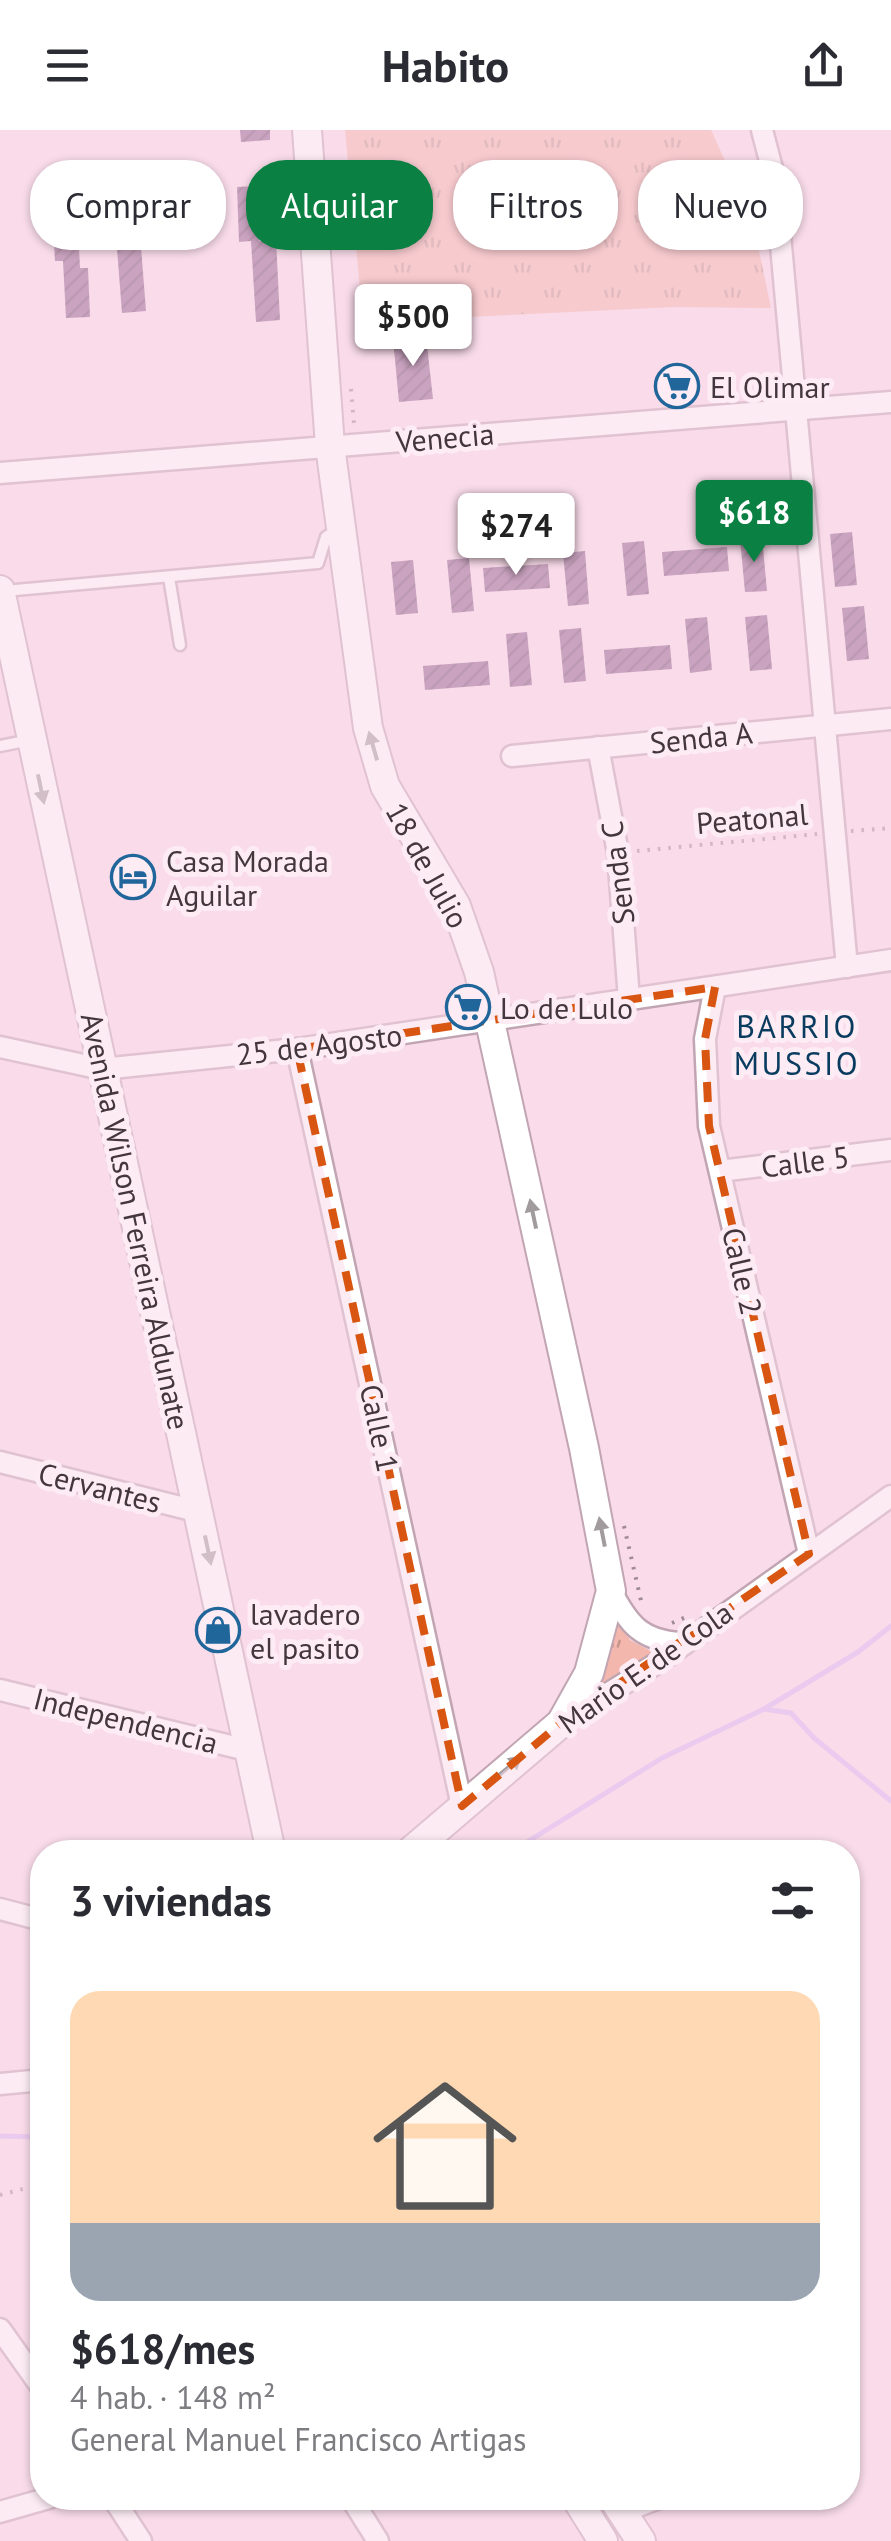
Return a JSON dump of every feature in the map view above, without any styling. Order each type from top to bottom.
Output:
[{"type":"street","name":"18 de Julio","points":[[307,130],[330,446],[374,754],[397,810],[466,929],[490,1019],[584,1448],[611,1591],[627,1621],[641,1635],[680,1643]]},
{"type":"street","points":[[762,130],[775,180],[847,967]]},
{"type":"street","name":"Venecia","points":[[0,473],[891,402]]},
{"type":"street","name":"Avenida Wilson Ferreira Aldunate","points":[[0,591],[269,1840]]},
{"type":"street","name":"Senda A","points":[[512,756],[891,718]]},
{"type":"street","name":"Senda C","points":[[598,747],[618,852],[629,999]]},
{"type":"street","name":"25 de Agosto","points":[[0,1047],[102,1070],[298,1049],[891,960]]},
{"type":"street","name":"Calle 2","points":[[715,987],[705,1039],[704,1093],[809,1554]]},
{"type":"street","name":"Calle 1","points":[[298,1049],[462,1806]]},
{"type":"street","name":"Calle 5","points":[[720,1171],[891,1150]]},
{"type":"street","name":"Cervantes","points":[[0,1462],[200,1512]]},
{"type":"street","name":"Mario E. de Cola","points":[[424,1840],[561,1723],[891,1496]]},
{"type":"street","name":"18 de Julio","points":[[561,1723],[590,1672],[611,1591]]},
{"type":"street","name":"Independencia","points":[[0,1690],[251,1751]]},
{"type":"street","points":[[0,1909],[30,1917]]},
{"type":"street","points":[[0,2084],[30,2081]]},
{"type":"street","points":[[0,2329],[30,2371]]},
{"type":"street","points":[[0,2512],[30,2504]]},
{"type":"street","points":[[121,2510],[141,2541]]},
{"type":"street","points":[[359,2510],[378,2541]]},
{"type":"street","points":[[584,2510],[604,2541]]},
{"type":"street","points":[[621,2510],[641,2541]]},
{"type":"lane","points":[[0,591],[318,563],[326,538],[340,528]]},
{"type":"lane","points":[[169,578],[180,645]]},
{"type":"lane","points":[[0,746],[30,740]]},
{"type":"path","name":"Peatonal","points":[[618,852],[891,828]]},
{"type":"path","points":[[0,2195],[30,2187]]},
{"type":"highlighted area","points":[[715,987],[705,1039],[709,1126],[809,1554],[561,1723],[462,1806],[297,1049]]},
{"type":"green space","points":[[345,130],[711,130],[725,160],[638,160],[638,250],[759,250],[771,308],[674,307],[363,322],[356,250],[433,250],[433,160],[348,160]]},
{"type":"green space","points":[[614,1615],[630,1640],[656,1654],[597,1692],[588,1693]]},
{"type":"building","points":[[240,130],[270,130],[270,140],[241,142]]},
{"type":"building","points":[[237,187],[246,187],[246,241],[239,242]]},
{"type":"building","points":[[54,250],[79,250],[80,268],[88,268],[90,317],[66,318],[63,261],[55,261]]},
{"type":"building","points":[[117,250],[141,250],[146,311],[122,313]]},
{"type":"building","points":[[252,250],[277,250],[280,320],[256,322]]},
{"type":"building","points":[[426,336],[433,399],[399,402],[393,339]]},
{"type":"building","points":[[852,532],[857,585],[835,587],[830,534]]},
{"type":"building","points":[[762,537],[767,591],[745,592],[740,539]]},
{"type":"building","points":[[644,541],[649,594],[627,596],[622,543]]},
{"type":"building","points":[[727,547],[729,571],[664,576],[662,552]]},
{"type":"building","points":[[585,551],[589,604],[568,606],[563,553]]},
{"type":"building","points":[[469,558],[474,611],[452,613],[447,560]]},
{"type":"building","points":[[413,560],[418,613],[396,615],[391,562]]},
{"type":"building","points":[[548,564],[550,588],[485,592],[483,568]]},
{"type":"building","points":[[864,606],[869,659],[847,661],[842,608]]},
{"type":"building","points":[[767,615],[772,669],[750,671],[745,617]]},
{"type":"building","points":[[707,617],[712,670],[690,673],[685,619]]},
{"type":"building","points":[[581,628],[586,681],[564,683],[559,630]]},
{"type":"building","points":[[527,632],[532,685],[510,687],[506,634]]},
{"type":"building","points":[[670,645],[672,669],[606,674],[604,650]]},
{"type":"building","points":[[488,661],[490,685],[425,690],[423,666]]},
{"type":"waterway","points":[[764,1709],[858,1652],[891,1626]]},
{"type":"waterway","points":[[530,1840],[662,1758],[764,1709],[791,1713],[814,1738],[891,1801]]},
{"type":"waterway","points":[[0,2136],[30,2137]]},
{"type":"place","name":"El Olimar","points":[[677,386]]},
{"type":"place","name":"Casa Morada Aguilar","points":[[133,877]]},
{"type":"place","name":"Lo de Lulo","points":[[468,1007]]},
{"type":"place","name":"lavadero el pasito","points":[[218,1630]]},
{"type":"district","name":"BARRIO MUSSIO","points":[[797,1044]]}]
